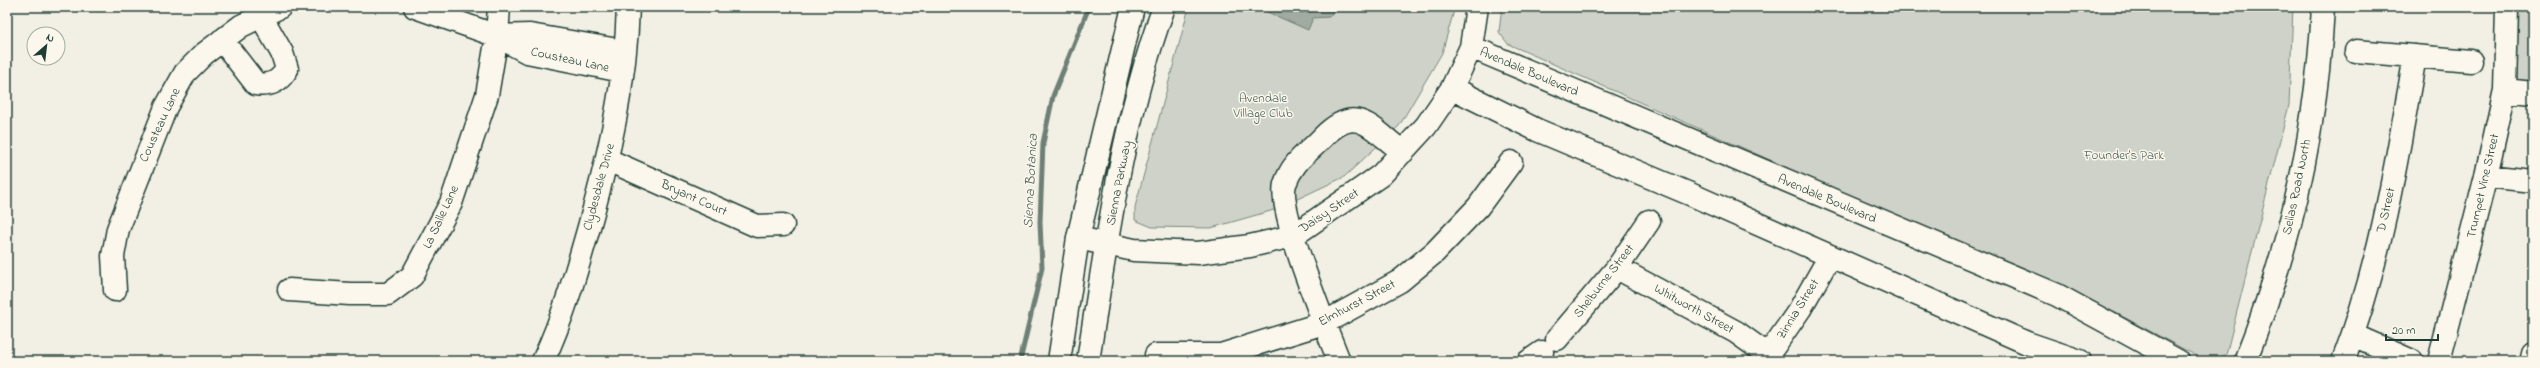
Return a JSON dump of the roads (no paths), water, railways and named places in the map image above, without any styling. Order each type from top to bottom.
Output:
[{"type":"street","name":"Cousteau Lane","points":[[114,290],[113,256],[118,229],[166,107],[185,73],[222,40],[241,26],[280,7]]},
{"type":"street","name":"Cousteau Lane","points":[[415,7],[497,36],[530,35],[623,61]]},
{"type":"street","name":"La Salle Lane","points":[[289,290],[350,294],[388,294],[412,276],[451,203],[486,95],[497,36],[500,7]]},
{"type":"street","name":"Clydesdale Drive","points":[[542,361],[560,322],[608,160],[623,61],[628,7]]},
{"type":"street","name":"Sienna Parkway","points":[[1059,361],[1078,238],[1133,7]]},
{"type":"street","name":"Sienna Parkway","points":[[1088,361],[1115,199],[1131,126],[1155,31],[1164,7]]},
{"type":"street","name":"Daisy Street","points":[[1078,238],[1134,250],[1198,253],[1250,246],[1293,236],[1381,175],[1426,126],[1452,88],[1471,48],[1476,7]]},
{"type":"street","name":"Sellas Road North","points":[[2245,361],[2283,251],[2298,192],[2309,130],[2321,38],[2323,7]]},
{"type":"street","name":"Trumpet Vine Street","points":[[2439,361],[2486,176],[2505,90],[2507,7]]},
{"type":"street","points":[[222,40],[256,84],[269,86],[281,79],[287,69],[282,53],[261,16]]},
{"type":"street","name":"Avendale Boulevard","points":[[1471,48],[2057,295],[2178,361]]},
{"type":"street","points":[[2356,51],[2471,61]]},
{"type":"street","name":"D Street","points":[[2343,361],[2353,335],[2382,230],[2415,56]]},
{"type":"street","points":[[1452,88],[1537,130],[1830,256],[2027,343],[2080,361]]},
{"type":"street","points":[[2505,90],[2533,93]]},
{"type":"street","points":[[1339,361],[1293,236],[1284,196],[1284,185],[1294,164],[1330,130],[1344,120],[1360,120],[1403,152]]},
{"type":"street","name":"Bryant Court","points":[[608,160],[757,226],[783,225]]},
{"type":"street","name":"Elmhurst Street","points":[[1156,355],[1221,359],[1324,323],[1400,280],[1435,252],[1478,206],[1511,162]]},
{"type":"street","points":[[2486,176],[2533,181]]},
{"type":"street","name":"Shelburne Street","points":[[1543,350],[1617,268],[1649,221]]},
{"type":"street","name":"Zinnia Street","points":[[1766,358],[1800,308],[1830,256]]},
{"type":"street","name":"Whitworth Street","points":[[1617,268],[1736,332],[1766,358]]},
{"type":"street","points":[[2353,335],[2412,361]]},
{"type":"street","points":[[2530,361],[2533,353]]},
{"type":"waterway","name":"Sienna Botanica","points":[[1020,361],[1042,268],[1040,222],[1043,143],[1053,96],[1089,7]]},
{"type":"park label","name":"Avendale Village Club","points":[[1263,106]]},
{"type":"park label","name":"Founder's Park","points":[[2124,155]]}]
